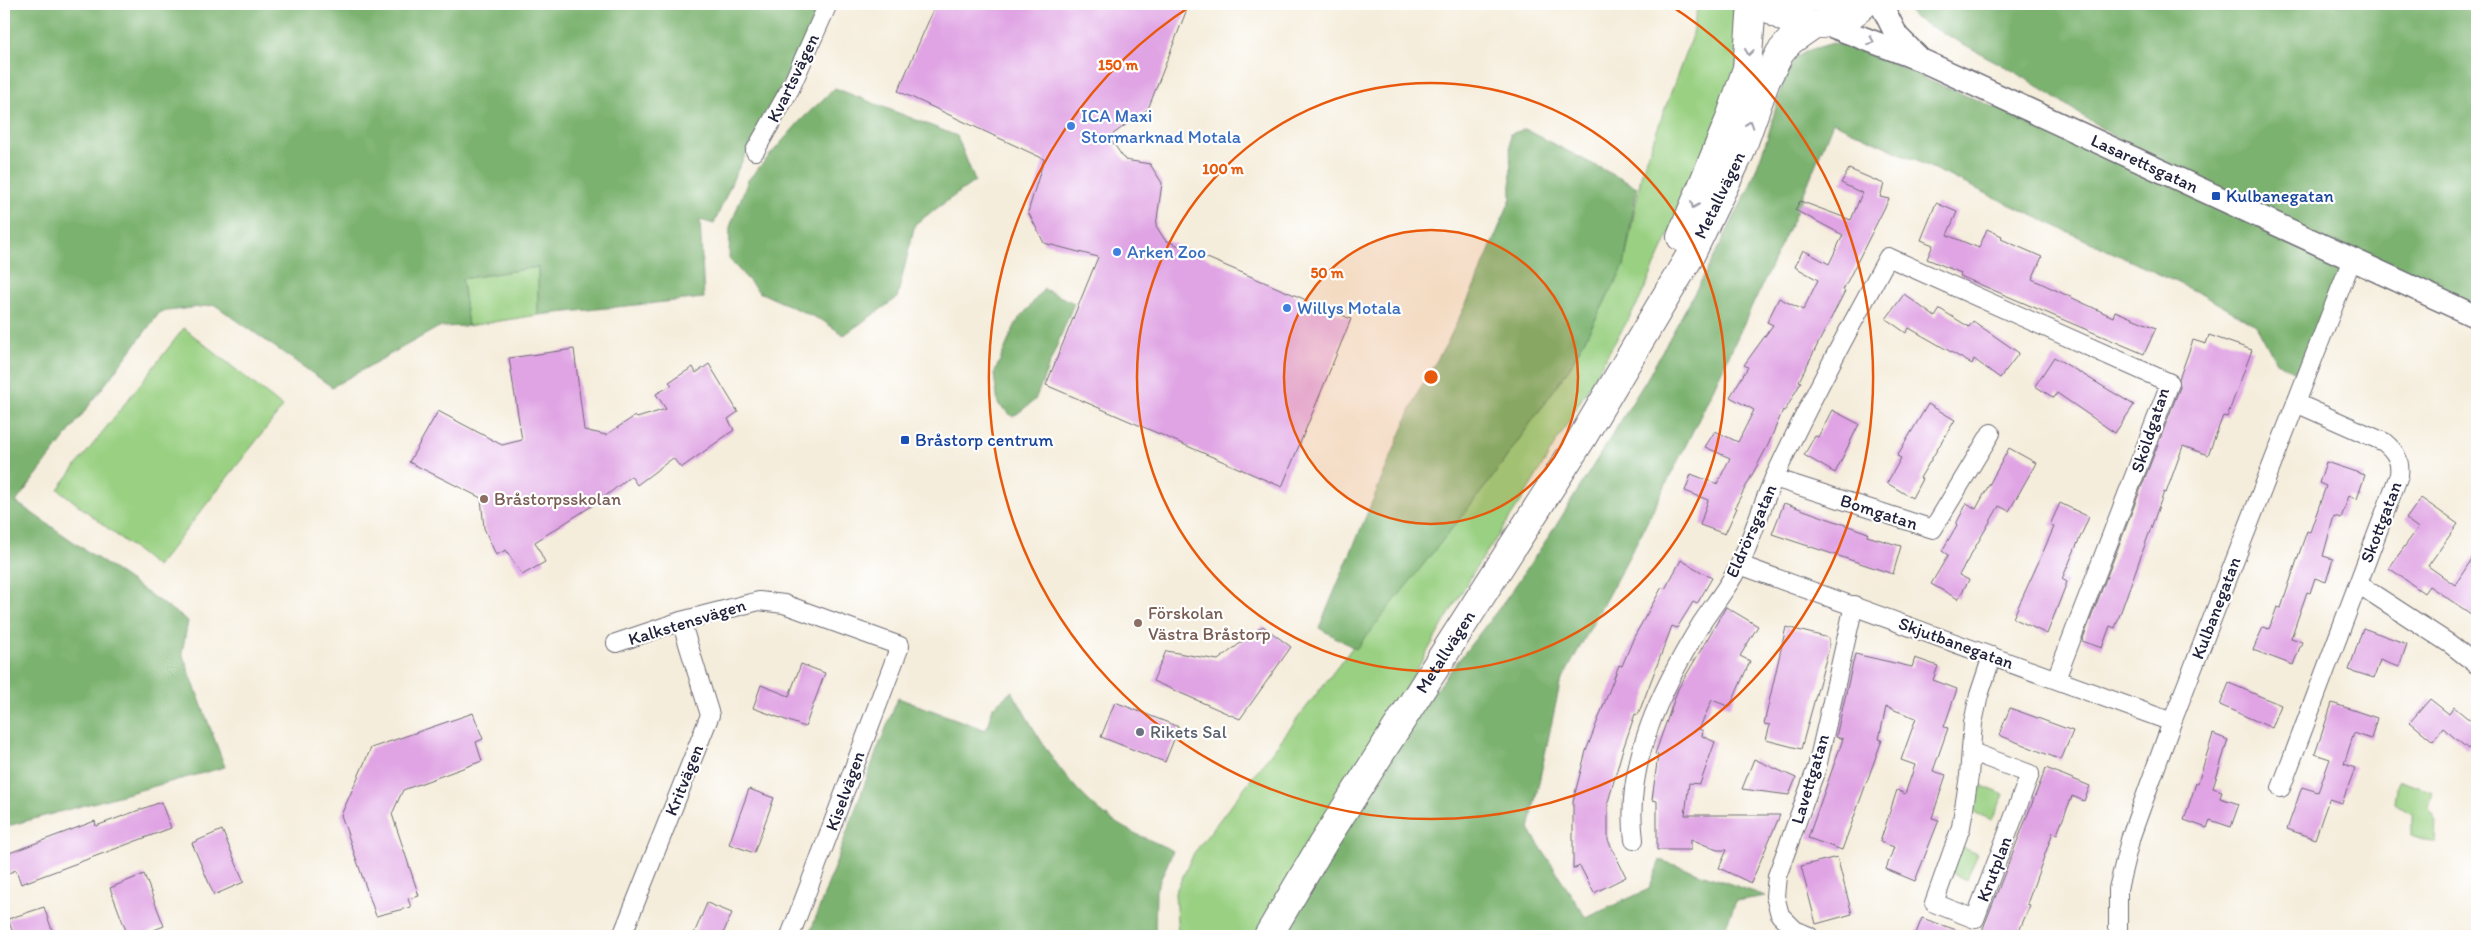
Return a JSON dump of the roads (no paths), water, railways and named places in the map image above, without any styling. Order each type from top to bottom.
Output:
[{"type":"main road","name":"Metallvägen","points":[[1622,368],[1676,250],[1738,96],[1748,60],[1752,4]]},
{"type":"main road","points":[[1765,4],[1788,20],[1819,24]]},
{"type":"main road","name":"Metallvägen","points":[[1268,936],[1323,843],[1539,506],[1690,256],[1740,153],[1774,63],[1790,41],[1819,24],[1850,15],[1864,4]]},
{"type":"street","name":"Kvartsvägen","points":[[755,151],[790,89],[828,4]]},
{"type":"street","name":"Lasarettsgatan","points":[[1881,4],[1898,36],[1921,60]]},
{"type":"street","name":"Lasarettsgatan","points":[[1819,24],[1921,60],[2477,317]]},
{"type":"street","name":"Eldrörsgatan","points":[[1634,840],[1631,817],[1634,784],[1641,749],[1680,662],[1740,565],[1774,478],[1888,257]]},
{"type":"street","name":"Sköldgatan","points":[[1888,257],[2170,383],[2056,679]]},
{"type":"street","name":"Kulbanegatan","points":[[2118,936],[2118,890],[2125,855],[2172,722],[2352,259]]},
{"type":"street","name":"Skottgatan","points":[[2281,788],[2399,476],[2399,460],[2393,449],[2384,442],[2296,403]]},
{"type":"street","name":"Bomgatan","points":[[1774,478],[1933,530],[1991,433]]},
{"type":"street","name":"Skjutbanegatan","points":[[1740,565],[2172,722]]},
{"type":"street","name":"Skottgatan","points":[[2358,584],[2450,644],[2477,665]]},
{"type":"street","name":"Kalkstensvägen","points":[[616,643],[681,621],[748,602],[771,601],[900,646]]},
{"type":"street","name":"Lavettgatan","points":[[1809,936],[1796,930],[1780,915],[1775,896],[1777,876],[1817,767],[1854,605]]},
{"type":"street","name":"Kritvägen","points":[[622,936],[710,715],[681,621]]},
{"type":"street","name":"Kiselvägen","points":[[790,936],[900,646]]},
{"type":"street","name":"Krutplan","points":[[1972,752],[2030,774],[1975,919],[1934,903],[1961,827],[1972,752],[1975,714],[1992,656]]},
{"type":"place","name":"ICA Maxi Stormarknad Motala","points":[[1071,126]]},
{"type":"place","name":"Kulbanegatan","points":[[2216,196]]},
{"type":"place","name":"Arken Zoo","points":[[1117,252]]},
{"type":"place","name":"Willys Motala","points":[[1287,308]]},
{"type":"place","name":"Bråstorp centrum","points":[[905,440]]},
{"type":"place","name":"Bråstorpsskolan","points":[[484,499]]},
{"type":"place","name":"Förskolan Västra Bråstorp","points":[[1138,623]]},
{"type":"place","name":"Rikets Sal","points":[[1140,732]]}]
